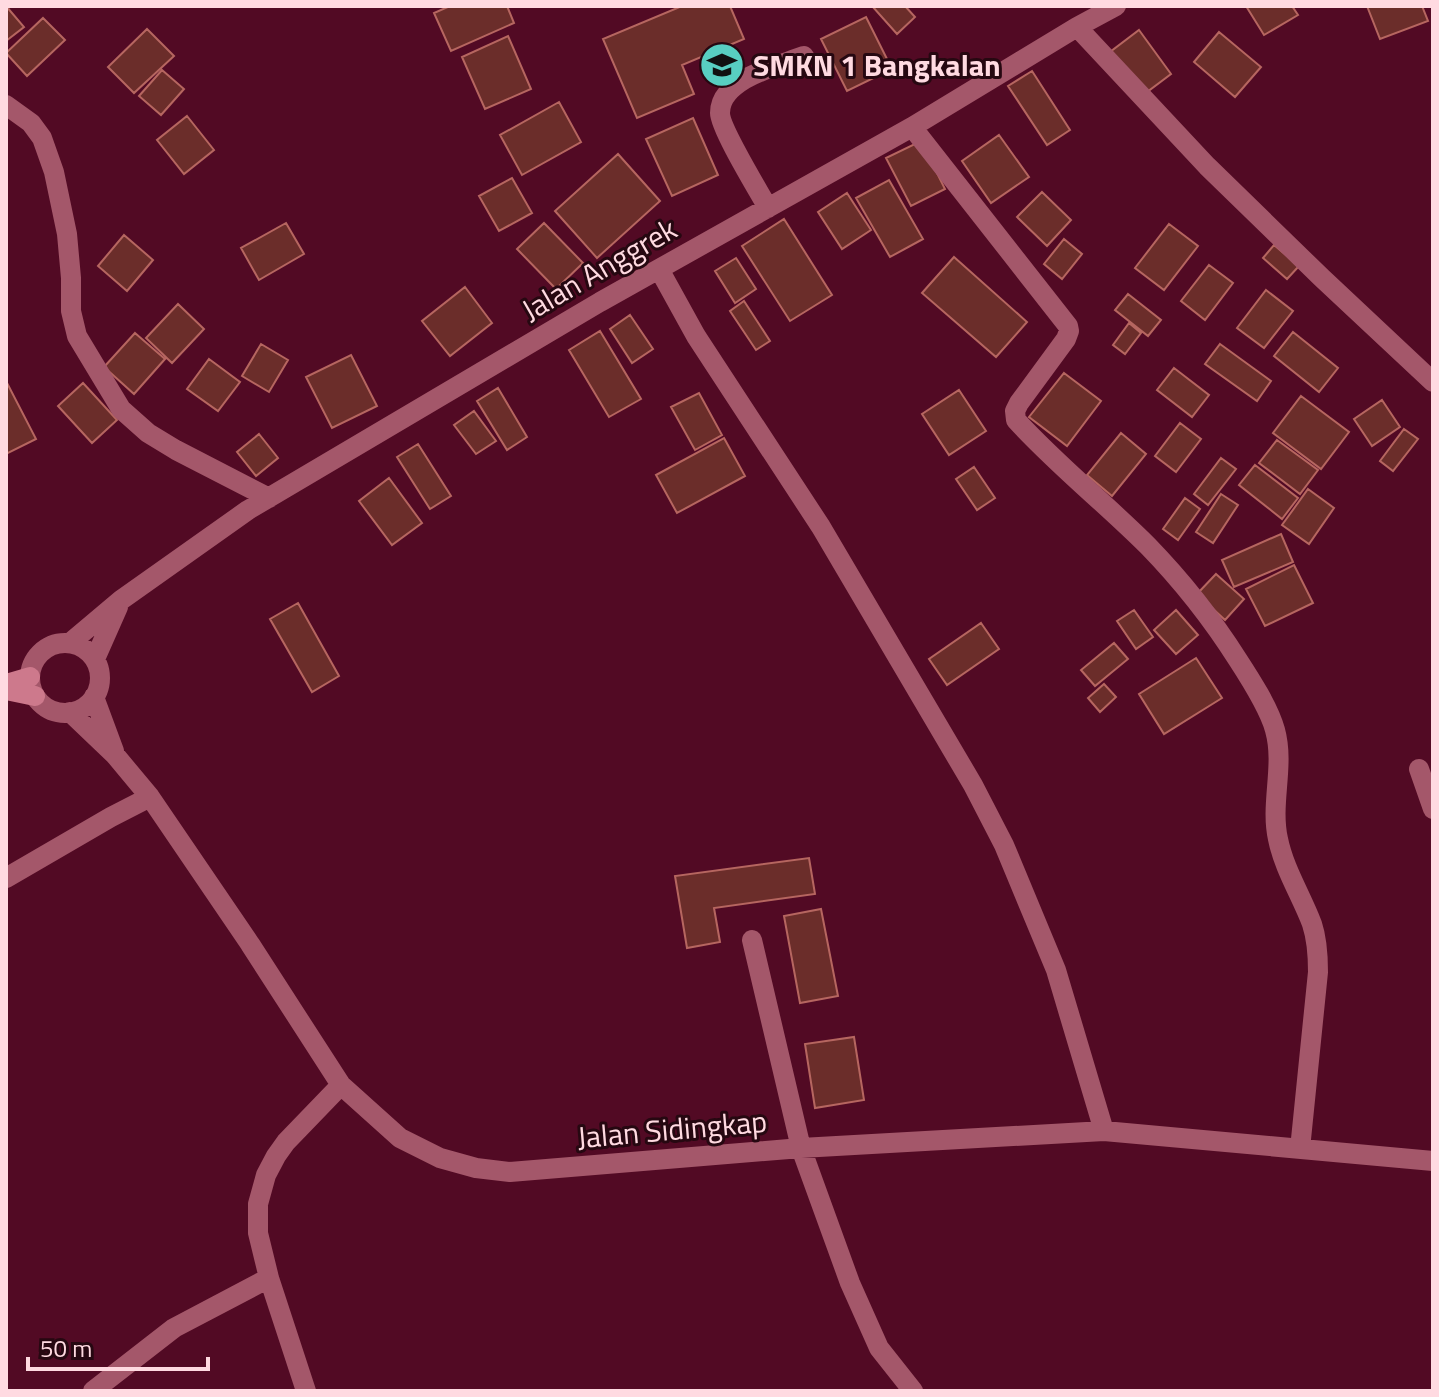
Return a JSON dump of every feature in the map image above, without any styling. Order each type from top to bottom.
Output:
[{"type":"main road","points":[[6,684],[32,687]]},
{"type":"main road","points":[[6,690],[32,687]]},
{"type":"street","name":"Jalan Anggrek","points":[[70,643],[121,600],[248,510],[1116,6]]},
{"type":"street","points":[[1077,27],[1207,166],[1433,382]]},
{"type":"street","points":[[768,208],[721,121],[723,97],[747,78],[804,56]]},
{"type":"street","points":[[6,105],[31,123],[42,138],[54,172],[67,234],[71,311],[77,336],[121,409],[148,433],[269,498]]},
{"type":"street","points":[[912,127],[1068,326],[1066,339],[1019,403],[1015,411],[1016,420],[1147,545],[1189,591],[1247,674],[1275,729],[1279,763],[1277,838],[1312,925],[1317,951],[1318,972],[1300,1149]]},
{"type":"street","points":[[659,269],[696,336],[821,527],[973,785],[1004,845],[1056,970],[1104,1131]]},
{"type":"street","points":[[95,659],[121,600]]},
{"type":"street","points":[[60,643],[70,643],[80,646],[95,659],[99,688],[88,704],[79,710],[60,713],[42,704],[32,687],[35,658],[42,651],[60,643]]},
{"type":"street","name":"Jalan Sidingkap","points":[[94,697],[115,755]]},
{"type":"street","name":"Jalan Sidingkap","points":[[70,712],[115,755],[150,797],[341,1085],[400,1138],[440,1158],[476,1168],[510,1172],[801,1148],[1104,1131],[1433,1161]]},
{"type":"street","points":[[1419,769],[1433,809]]},
{"type":"street","points":[[6,878],[150,797]]},
{"type":"street","points":[[752,940],[801,1148],[850,1283],[879,1348],[913,1391]]},
{"type":"street","points":[[306,1391],[269,1278],[258,1233],[258,1204],[266,1175],[276,1156],[341,1085]]},
{"type":"street","points":[[93,1391],[174,1328],[269,1278]]},
{"type":"building","points":[[6,6],[24,27],[6,41]]},
{"type":"building","points":[[450,6],[507,6],[514,23],[451,51],[434,13]]},
{"type":"building","points":[[682,6],[730,6],[744,39],[682,65],[694,94],[637,118],[603,39]]},
{"type":"building","points":[[872,6],[905,6],[915,17],[897,34]]},
{"type":"building","points":[[1246,6],[1292,6],[1298,15],[1264,35]]},
{"type":"building","points":[[1367,6],[1422,6],[1428,21],[1380,39]]},
{"type":"building","points":[[866,17],[892,69],[847,91],[821,39]]},
{"type":"building","points":[[43,18],[65,40],[27,76],[6,53]]},
{"type":"building","points":[[147,29],[174,56],[134,93],[108,67]]},
{"type":"building","points":[[1139,30],[1171,74],[1143,95],[1110,52]]},
{"type":"building","points":[[1219,32],[1261,67],[1235,97],[1194,62]]},
{"type":"building","points":[[508,36],[531,89],[485,109],[462,57]]},
{"type":"building","points":[[162,70],[184,89],[161,115],[139,96]]},
{"type":"building","points":[[1032,71],[1070,130],[1047,145],[1008,86]]},
{"type":"building","points":[[559,102],[581,142],[522,175],[500,135]]},
{"type":"building","points":[[187,116],[214,150],[184,174],[157,140]]},
{"type":"building","points":[[693,118],[718,175],[672,196],[646,139]]},
{"type":"building","points":[[999,135],[1029,177],[991,203],[962,161]]},
{"type":"building","points":[[921,141],[945,189],[911,206],[886,158]]},
{"type":"building","points":[[618,154],[660,201],[597,258],[555,211]]},
{"type":"building","points":[[512,178],[532,213],[499,231],[479,196]]},
{"type":"building","points":[[889,180],[923,239],[890,257],[856,198]]},
{"type":"building","points":[[1042,192],[1071,220],[1047,246],[1017,217]]},
{"type":"building","points":[[847,193],[871,230],[842,249],[818,212]]},
{"type":"building","points":[[784,219],[832,295],[790,321],[742,246]]},
{"type":"building","points":[[286,223],[304,254],[259,280],[241,248]]},
{"type":"building","points":[[544,223],[583,263],[556,289],[517,249]]},
{"type":"building","points":[[1169,224],[1198,246],[1164,290],[1135,268]]},
{"type":"building","points":[[124,235],[153,260],[127,291],[98,266]]},
{"type":"building","points":[[1064,239],[1082,254],[1062,279],[1044,264]]},
{"type":"building","points":[[1274,245],[1299,266],[1287,279],[1263,258]]},
{"type":"building","points":[[954,257],[1027,322],[996,357],[922,293]]},
{"type":"building","points":[[736,258],[756,289],[735,303],[715,271]]},
{"type":"building","points":[[1209,265],[1233,283],[1205,320],[1181,301]]},
{"type":"building","points":[[465,287],[492,323],[450,356],[422,321]]},
{"type":"building","points":[[1266,290],[1293,311],[1264,348],[1237,328]]},
{"type":"building","points":[[1128,294],[1161,320],[1148,336],[1115,310]]},
{"type":"building","points":[[744,301],[770,341],[756,350],[730,311]]},
{"type":"building","points":[[178,304],[204,329],[172,363],[146,338]]},
{"type":"building","points":[[630,315],[653,349],[632,363],[610,329]]},
{"type":"building","points":[[1129,323],[1141,333],[1125,354],[1113,345]]},
{"type":"building","points":[[600,331],[641,399],[609,417],[569,350]]},
{"type":"building","points":[[1293,332],[1338,368],[1319,392],[1274,356]]},
{"type":"building","points":[[135,333],[165,359],[134,394],[104,367]]},
{"type":"building","points":[[261,344],[288,360],[269,392],[242,376]]},
{"type":"building","points":[[1220,344],[1271,381],[1257,401],[1205,364]]},
{"type":"building","points":[[351,355],[377,406],[332,428],[306,377]]},
{"type":"building","points":[[209,359],[240,382],[218,411],[187,389]]},
{"type":"building","points":[[1174,368],[1209,395],[1192,417],[1157,390]]},
{"type":"building","points":[[1064,373],[1101,401],[1067,446],[1029,417]]},
{"type":"building","points":[[6,381],[36,439],[6,454]]},
{"type":"building","points":[[83,383],[117,420],[92,443],[58,406]]},
{"type":"building","points":[[498,388],[527,437],[507,450],[477,401]]},
{"type":"building","points":[[959,390],[986,431],[949,455],[922,414]]},
{"type":"building","points":[[699,393],[722,435],[695,450],[671,407]]},
{"type":"building","points":[[1301,396],[1349,432],[1321,469],[1273,433]]},
{"type":"building","points":[[1382,400],[1400,427],[1372,446],[1354,419]]},
{"type":"building","points":[[474,411],[496,441],[476,454],[454,425]]},
{"type":"building","points":[[1180,423],[1201,439],[1176,472],[1155,456]]},
{"type":"building","points":[[1404,429],[1418,439],[1393,471],[1380,461]]},
{"type":"building","points":[[1121,433],[1146,454],[1112,496],[1087,475]]},
{"type":"building","points":[[259,434],[278,458],[256,476],[237,452]]},
{"type":"building","points":[[724,438],[745,476],[677,513],[656,475]]},
{"type":"building","points":[[1277,440],[1318,470],[1300,494],[1259,463]]},
{"type":"building","points":[[418,444],[451,496],[430,509],[397,457]]},
{"type":"building","points":[[1221,458],[1236,469],[1208,505],[1194,494]]},
{"type":"building","points":[[1255,465],[1298,498],[1282,519],[1239,485]]},
{"type":"building","points":[[974,467],[995,498],[977,510],[956,479]]},
{"type":"building","points":[[389,478],[422,523],[392,545],[359,501]]},
{"type":"building","points":[[1308,489],[1334,508],[1309,544],[1282,525]]},
{"type":"building","points":[[1221,494],[1238,505],[1213,543],[1196,532]]},
{"type":"building","points":[[1185,498],[1200,509],[1178,540],[1163,529]]},
{"type":"building","points":[[1281,534],[1293,562],[1234,587],[1222,560]]},
{"type":"building","points":[[1294,565],[1313,603],[1265,626],[1246,589]]},
{"type":"building","points":[[1216,574],[1244,599],[1225,620],[1197,594]]},
{"type":"building","points":[[298,603],[339,676],[312,692],[270,619]]},
{"type":"building","points":[[1134,610],[1153,637],[1136,649],[1117,621]]},
{"type":"building","points":[[1176,610],[1198,635],[1176,654],[1154,630]]},
{"type":"building","points":[[981,623],[999,649],[947,685],[929,659]]},
{"type":"building","points":[[1114,643],[1128,659],[1095,686],[1081,670]]},
{"type":"building","points":[[1196,658],[1222,698],[1164,734],[1139,694]]},
{"type":"building","points":[[1104,684],[1116,697],[1100,712],[1088,698]]},
{"type":"building","points":[[809,858],[815,894],[714,908],[720,942],[687,948],[675,876]]},
{"type":"building","points":[[821,909],[838,996],[800,1003],[784,916]]},
{"type":"building","points":[[854,1037],[864,1100],[815,1108],[805,1044]]},
{"type":"place","name":"SMKN 1 Bangkalan","points":[[722,65]]}]
